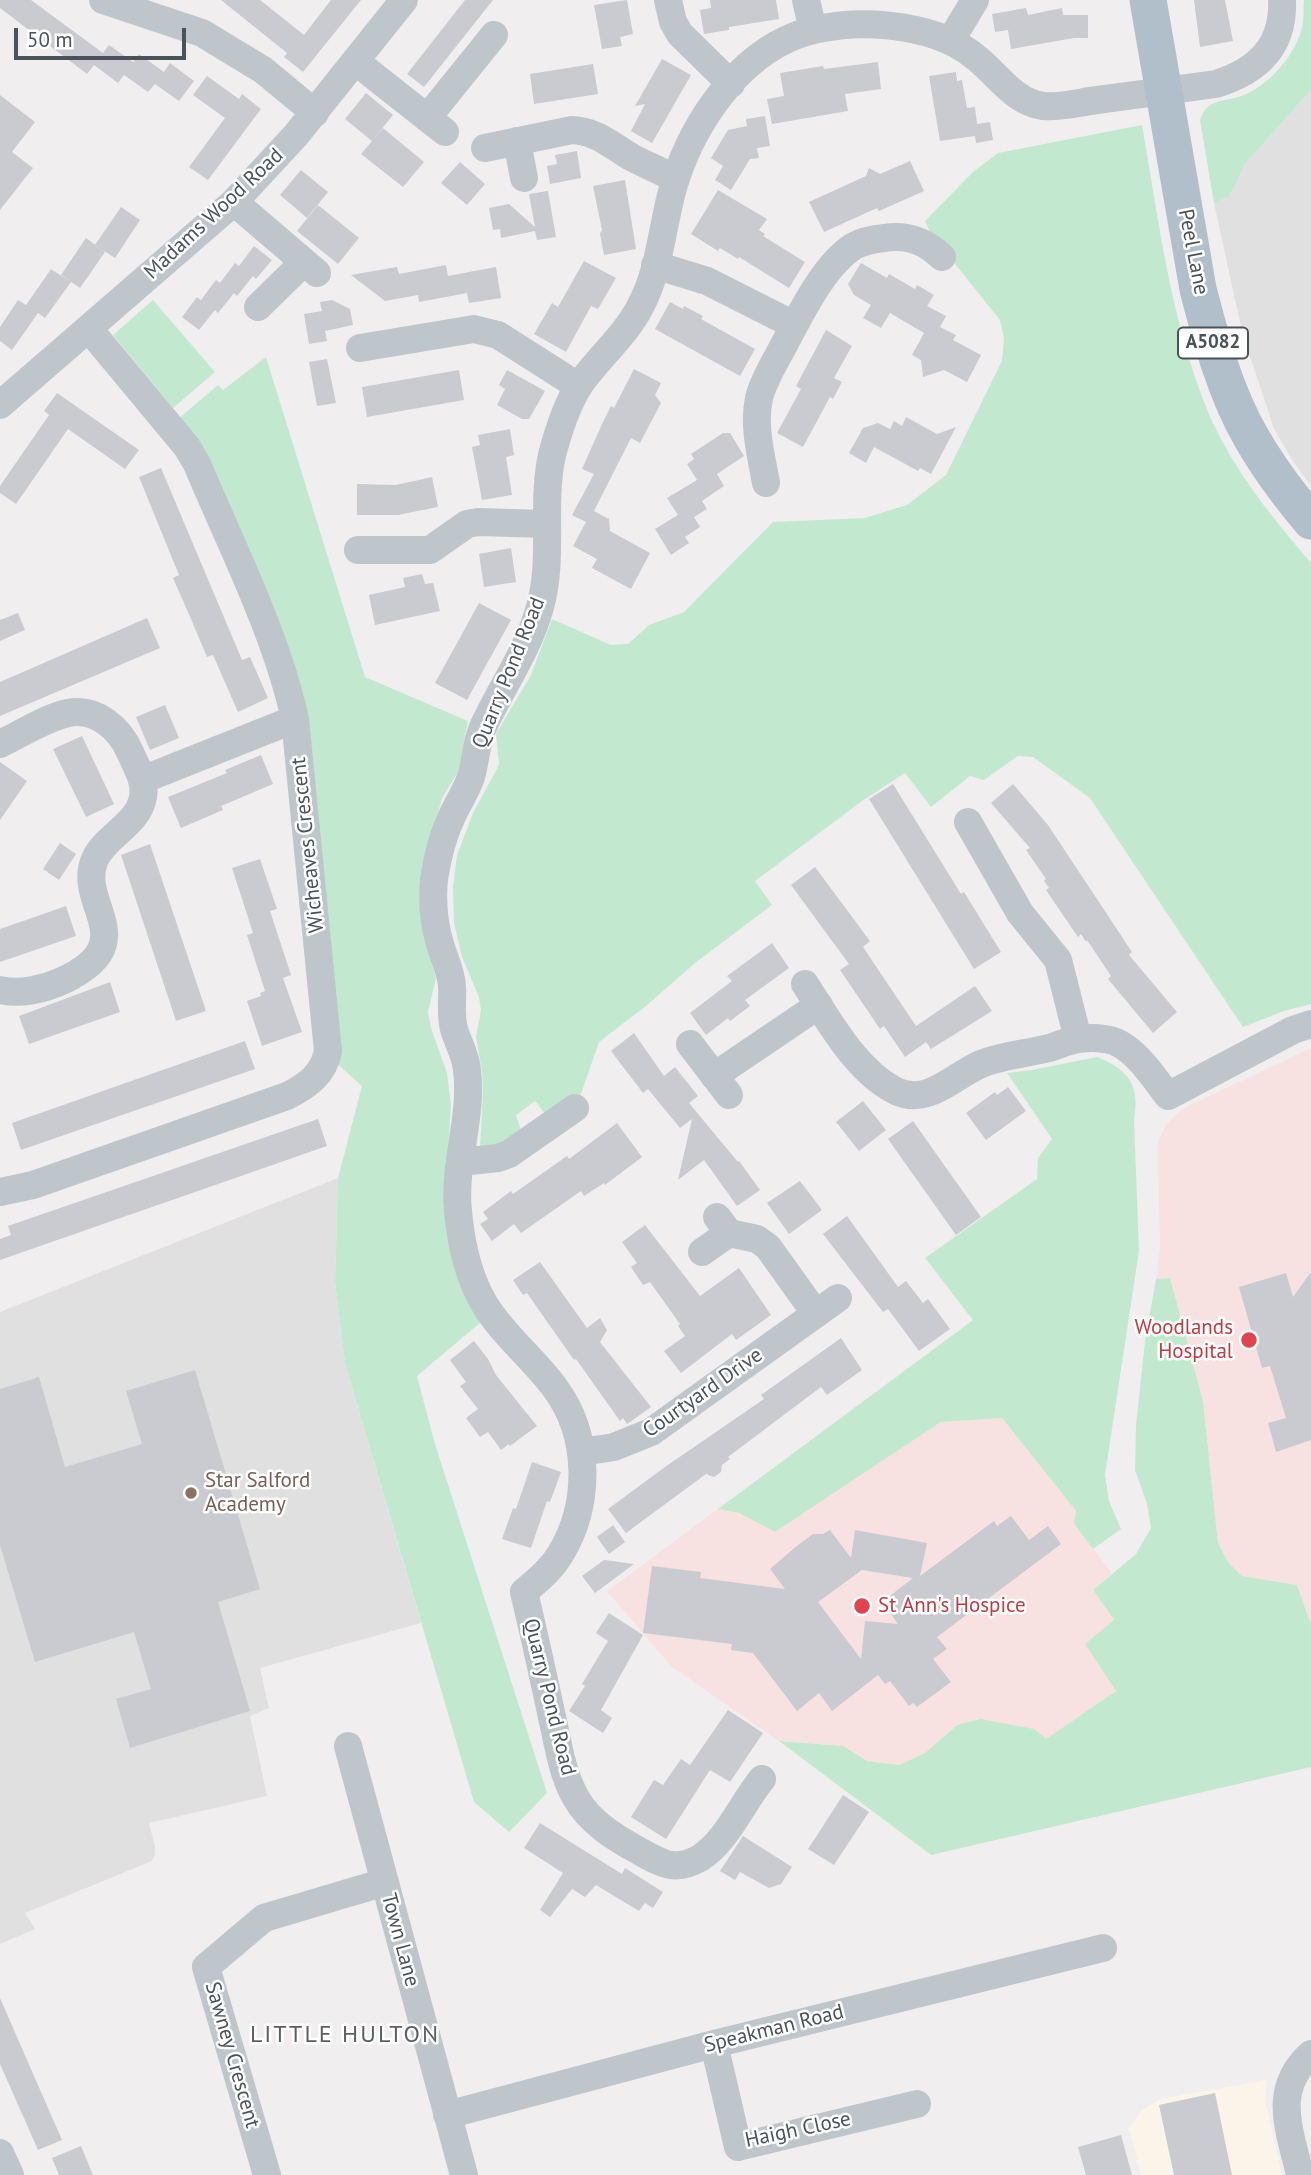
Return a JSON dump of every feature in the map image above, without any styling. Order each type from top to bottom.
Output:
[{"type":"main road","name":"Peel Lane","points":[[1148,0],[1198,289],[1220,365],[1250,435],[1269,466],[1311,521]]},
{"type":"street","points":[[103,0],[202,33],[263,70],[315,113]]},
{"type":"street","name":"Madams Wood Road","points":[[0,405],[234,202],[276,159],[315,113],[404,0]]},
{"type":"street","points":[[806,0],[813,30]]},
{"type":"street","points":[[951,40],[975,0]]},
{"type":"street","name":"Quarry Pond Road","points":[[762,1779],[750,1815],[709,1850],[689,1863],[663,1865],[618,1839],[588,1814],[576,1799],[567,1778],[514,1588],[552,1565],[571,1533],[580,1507],[582,1452],[574,1424],[555,1387],[499,1324],[483,1302],[471,1278],[458,1208],[467,1067],[452,1018],[452,985],[438,940],[434,882],[448,824],[471,777],[482,729],[517,664],[541,606],[547,563],[546,524],[552,457],[579,386],[627,328],[649,289],[676,178],[709,111],[750,62],[769,48],[813,30],[882,25],[917,29],[951,40],[979,60],[1017,96],[1048,107],[1216,84],[1237,78],[1253,68],[1268,52],[1278,34],[1283,14],[1282,0]]},
{"type":"street","points":[[665,17],[731,84]]},
{"type":"street","points":[[355,61],[436,125],[494,35]]},
{"type":"street","points":[[485,148],[572,130],[584,131],[600,136],[632,157],[676,178]]},
{"type":"street","points":[[517,141],[524,178]]},
{"type":"street","points":[[234,202],[310,268],[258,307]]},
{"type":"street","points":[[768,489],[758,438],[759,398],[794,325],[830,268],[856,245],[898,236],[926,244],[942,257]]},
{"type":"street","points":[[655,265],[707,281],[794,325]]},
{"type":"street","name":"Wicheaves Crescent","points":[[0,1192],[33,1185],[287,1096],[311,1081],[326,1061],[328,1040],[295,719],[288,687],[197,464],[167,421],[89,329]]},
{"type":"street","points":[[360,348],[395,331],[487,331],[498,335],[579,386]]},
{"type":"street","points":[[353,552],[430,550],[467,524],[478,522],[546,524]]},
{"type":"street","points":[[0,744],[69,712],[83,713],[105,721],[124,738],[142,780],[143,798],[136,814],[125,828],[104,846],[95,858],[91,872],[92,886],[104,930],[99,951],[88,965],[60,982],[32,990],[0,990]]},
{"type":"street","points":[[142,780],[295,719]]},
{"type":"street","points":[[968,822],[975,860],[1058,960],[1079,1038]]},
{"type":"street","points":[[690,1044],[722,1085],[812,995],[871,1075],[901,1093],[911,1095],[933,1091],[979,1064],[1004,1056],[1036,1051],[1079,1038],[1098,1038],[1123,1046],[1143,1064],[1168,1096],[1293,1030],[1311,1024]]},
{"type":"street","points":[[460,1162],[498,1158],[509,1154],[536,1125],[575,1108]]},
{"type":"street","name":"Courtyard Drive","points":[[582,1452],[614,1447],[650,1432],[827,1306],[757,1239],[723,1225],[702,1252]]},
{"type":"street","name":"Town Lane","points":[[348,1746],[464,2175]]},
{"type":"street","name":"Sawney Crescent","points":[[267,2175],[206,1967],[264,1918],[385,1882]]},
{"type":"street","name":"Speakman Road","points":[[447,2115],[714,2044],[1103,1948]]},
{"type":"street","name":"Haigh Close","points":[[714,2044],[738,2147],[917,2104]]},
{"type":"street","points":[[1300,2175],[1287,2116],[1286,2096],[1290,2081],[1299,2065],[1311,2054]]},
{"type":"street","points":[[0,2153],[10,2175]]},
{"type":"shaded area","points":[[1311,90],[1311,486],[1274,429],[1243,336],[1214,203],[1230,196],[1245,164]]},
{"type":"shaded area","name":"Woodlands Hospital","points":[[1311,1048],[1311,1625],[1297,1585],[1242,1576],[1228,1562],[1218,1543],[1203,1401],[1169,1278],[1156,1279],[1160,1248],[1158,1143],[1166,1124],[1184,1108]]},
{"type":"shaded area","name":"Star Salford Academy","points":[[338,1178],[335,1282],[345,1363],[421,1623],[260,1668],[269,1708],[250,1716],[267,1796],[149,1823],[155,1846],[152,1861],[25,1913],[35,1929],[0,1944],[0,1312]]},
{"type":"shaded area","name":"St Ann's Hospice","points":[[1002,1418],[1076,1511],[1074,1524],[1112,1573],[1093,1590],[1114,1621],[1117,1690],[1046,1739],[957,1725],[925,1753],[899,1765],[867,1761],[843,1746],[779,1741],[672,1667],[607,1591],[718,1509],[739,1513],[775,1532],[941,1422]]},
{"type":"shaded area","points":[[1267,2080],[1265,2101],[1282,2175],[1141,2175],[1129,2128],[1141,2111],[1160,2099]]},
{"type":"green space","points":[[1304,0],[1311,0],[1311,90],[1245,164],[1230,196],[1214,203],[1200,120],[1203,113],[1212,104],[1254,90],[1282,65],[1300,33]]},
{"type":"green space","points":[[1142,125],[1176,308],[1185,344],[1209,414],[1242,474],[1311,563],[1311,1004],[1243,1027],[1090,798],[1033,757],[1018,756],[984,780],[970,776],[931,807],[905,773],[862,801],[755,881],[772,905],[695,963],[599,1042],[581,1094],[552,1114],[545,1114],[535,1101],[516,1115],[521,1130],[518,1138],[480,1149],[483,1090],[476,1037],[481,1010],[479,997],[462,957],[454,923],[453,887],[457,855],[473,813],[499,765],[496,734],[531,675],[552,619],[611,645],[628,644],[649,625],[684,612],[773,522],[865,518],[907,505],[946,475],[1002,361],[1004,338],[1000,320],[931,234],[925,221],[973,172],[998,153]]},
{"type":"green space","points":[[153,300],[215,372],[173,408],[113,335]]},
{"type":"green space","points":[[266,357],[365,677],[468,721],[458,772],[442,798],[423,869],[425,937],[436,978],[428,1012],[447,1073],[451,1105],[448,1152],[481,1322],[417,1376],[435,1444],[547,1793],[509,1832],[474,1802],[345,1363],[335,1282],[338,1178],[362,1086],[334,1061],[309,748],[178,419],[218,385],[223,390]]},
{"type":"green space","points":[[1097,1057],[1124,1073],[1130,1080],[1135,1097],[1139,1251],[1105,1475],[1109,1501],[1121,1529],[1093,1549],[1074,1524],[1076,1511],[1002,1418],[941,1422],[775,1532],[739,1513],[718,1509],[973,1320],[925,1258],[1037,1179],[1038,1158],[1052,1139],[1007,1073]]},
{"type":"green space","points":[[1170,1278],[1203,1401],[1218,1543],[1228,1562],[1242,1576],[1297,1585],[1311,1625],[1311,1767],[931,1855],[779,1741],[843,1746],[867,1761],[899,1765],[925,1753],[957,1725],[981,1719],[1034,1729],[1046,1739],[1116,1691],[1085,1644],[1114,1620],[1093,1590],[1136,1554],[1151,1528],[1147,1504],[1135,1470],[1136,1425],[1145,1341],[1156,1279]]},
{"type":"building","points":[[0,0],[31,0],[103,53],[109,45],[133,62],[139,54],[164,72],[170,63],[194,81],[179,101],[155,84],[148,92],[124,75],[118,83],[94,65],[87,74],[0,8]]},
{"type":"building","points":[[221,0],[260,0],[304,35],[331,0],[361,0],[303,72],[284,57],[287,53]]},
{"type":"building","points":[[465,0],[493,0],[424,87],[407,74]]},
{"type":"building","points":[[627,0],[633,34],[620,37],[622,46],[602,49],[594,5]]},
{"type":"building","points":[[710,0],[776,0],[779,19],[704,34],[700,10],[711,8]]},
{"type":"building","points":[[1194,0],[1225,0],[1233,41],[1200,47]]},
{"type":"building","points":[[1026,8],[1028,15],[1062,8],[1063,15],[1088,15],[1088,38],[1011,49],[1008,30],[995,32],[992,14]]},
{"type":"building","points":[[662,59],[691,75],[652,143],[631,131],[645,104],[635,106]]},
{"type":"building","points":[[878,62],[881,89],[845,94],[848,111],[772,124],[767,99],[784,96],[780,73],[823,66],[824,69]]},
{"type":"building","points":[[593,64],[598,94],[534,104],[530,74]]},
{"type":"building","points":[[956,72],[957,81],[962,80],[967,108],[975,107],[977,124],[990,122],[993,140],[976,143],[975,136],[940,141],[929,76]]},
{"type":"building","points":[[207,76],[239,99],[242,94],[261,109],[208,180],[189,167],[225,118],[193,95]]},
{"type":"building","points":[[366,93],[393,115],[372,141],[345,119]]},
{"type":"building","points":[[0,95],[35,122],[12,152],[33,168],[0,210]]},
{"type":"building","points":[[765,116],[770,146],[757,148],[759,158],[750,159],[731,190],[715,180],[723,166],[711,158],[728,130],[747,126],[746,119]]},
{"type":"building","points":[[383,128],[424,162],[403,187],[361,154]]},
{"type":"building","points":[[577,151],[581,178],[550,184],[547,166],[557,164],[555,155]]},
{"type":"building","points":[[910,161],[924,191],[879,211],[877,208],[824,232],[809,202],[866,176],[869,168],[880,174]]},
{"type":"building","points":[[460,162],[485,184],[467,205],[441,183]]},
{"type":"building","points":[[301,170],[328,192],[307,218],[280,195]]},
{"type":"building","points":[[625,180],[636,249],[604,255],[593,186]]},
{"type":"building","points":[[718,190],[767,219],[759,230],[765,234],[763,236],[805,262],[789,288],[739,257],[738,259],[720,248],[718,251],[691,234]]},
{"type":"building","points":[[548,191],[556,237],[537,240],[535,231],[501,238],[500,229],[493,230],[489,208],[509,204],[535,227],[529,194]]},
{"type":"building","points":[[318,205],[359,238],[338,264],[297,231]]},
{"type":"building","points":[[121,207],[140,220],[115,258],[95,245]]},
{"type":"building","points":[[86,238],[105,252],[80,288],[61,275]]},
{"type":"building","points":[[254,246],[272,260],[256,279],[253,276],[237,296],[234,293],[218,313],[215,310],[199,330],[182,317],[197,297],[201,300],[216,280],[220,283],[235,263],[239,266]]},
{"type":"building","points":[[584,261],[616,278],[598,309],[591,306],[566,352],[534,334],[552,303],[558,307]]},
{"type":"building","points":[[861,263],[887,278],[889,274],[915,289],[917,285],[934,295],[927,306],[946,316],[940,327],[956,335],[953,340],[981,355],[967,382],[944,370],[923,377],[921,360],[912,355],[924,333],[890,313],[881,328],[863,318],[871,305],[854,295],[848,284]]},
{"type":"building","points":[[446,265],[448,276],[496,267],[501,298],[469,303],[467,293],[419,302],[418,295],[385,301],[351,275],[397,267],[399,274]]},
{"type":"building","points":[[51,269],[71,282],[45,318],[38,313],[12,350],[0,341],[0,327],[18,300],[26,305]]},
{"type":"building","points":[[332,300],[350,309],[353,325],[325,331],[327,341],[309,344],[304,314],[322,311],[320,302]]},
{"type":"building","points":[[670,302],[703,316],[701,319],[755,349],[740,376],[655,329]]},
{"type":"building","points":[[826,330],[852,346],[834,378],[842,382],[833,399],[830,397],[803,447],[777,433],[801,389],[796,386]]},
{"type":"building","points":[[327,359],[336,403],[317,406],[309,362]]},
{"type":"building","points":[[634,369],[661,383],[655,395],[661,403],[640,443],[631,438],[594,511],[609,519],[610,531],[650,553],[631,589],[592,568],[597,559],[573,546],[586,522],[572,515],[594,474],[582,469],[611,406],[614,408]]},
{"type":"building","points":[[459,370],[464,400],[367,417],[362,387]]},
{"type":"building","points":[[507,370],[545,391],[529,419],[522,419],[497,405],[505,389],[499,385]]},
{"type":"building","points":[[57,393],[139,450],[125,469],[68,429],[16,504],[0,493],[0,486],[49,415],[44,411]]},
{"type":"building","points":[[906,417],[937,434],[956,427],[931,474],[920,468],[918,471],[874,447],[866,463],[849,453],[863,428],[878,423],[890,429],[894,421],[902,426]]},
{"type":"building","points":[[510,429],[514,455],[506,457],[512,495],[482,500],[472,447],[480,445],[478,435]]},
{"type":"building","points":[[723,433],[730,433],[744,456],[717,474],[724,486],[702,501],[707,509],[694,517],[700,527],[685,537],[689,543],[671,555],[655,529],[678,515],[667,498],[697,480],[687,464],[694,459],[691,454]]},
{"type":"building","points":[[161,468],[242,660],[250,657],[268,698],[238,712],[213,655],[207,657],[173,578],[179,575],[139,477]]},
{"type":"building","points":[[432,477],[438,507],[398,515],[357,515],[357,484],[396,485]]},
{"type":"building","points":[[511,548],[516,582],[484,587],[479,554]]},
{"type":"building","points":[[422,574],[425,584],[433,583],[440,611],[375,625],[369,595],[405,587],[403,578]]},
{"type":"building","points":[[479,603],[511,620],[467,700],[435,683]]},
{"type":"building","points":[[18,613],[25,630],[0,641],[0,620]]},
{"type":"building","points":[[147,618],[160,648],[0,716],[0,682]]},
{"type":"building","points":[[165,705],[179,738],[150,750],[136,717]]},
{"type":"building","points":[[82,736],[114,804],[86,817],[53,749]]},
{"type":"building","points":[[261,755],[273,784],[221,806],[223,810],[181,828],[168,797],[227,773],[225,770]]},
{"type":"building","points":[[0,762],[27,781],[0,820]]},
{"type":"building","points":[[893,784],[961,894],[964,892],[1001,952],[974,969],[869,799]]},
{"type":"building","points":[[1013,784],[1048,825],[1132,952],[1129,955],[1177,1012],[1153,1033],[1108,979],[1111,976],[1087,940],[1086,942],[1081,934],[1078,937],[1046,890],[1049,888],[1044,881],[1046,879],[1026,850],[1030,848],[991,803]]},
{"type":"building","points":[[60,843],[76,854],[59,880],[43,869]]},
{"type":"building","points":[[150,844],[206,1011],[176,1021],[121,855]]},
{"type":"building","points":[[260,859],[277,909],[270,911],[291,975],[283,978],[302,1032],[262,1046],[247,1001],[261,996],[260,993],[265,991],[247,935],[253,933],[232,868]]},
{"type":"building","points":[[815,867],[870,941],[863,947],[916,1026],[975,986],[992,1011],[931,1049],[926,1042],[905,1057],[884,1026],[880,1029],[840,970],[849,964],[791,885]]},
{"type":"building","points":[[66,906],[76,936],[0,962],[0,929]]},
{"type":"building","points":[[772,943],[789,968],[745,1000],[750,1006],[706,1035],[690,1013],[732,981],[727,976]]},
{"type":"building","points":[[110,982],[120,1012],[29,1044],[19,1016]]},
{"type":"building","points":[[634,1033],[664,1076],[675,1067],[698,1096],[689,1103],[760,1190],[737,1206],[704,1160],[678,1180],[692,1119],[680,1128],[648,1089],[643,1093],[611,1051]]},
{"type":"building","points":[[245,1041],[255,1069],[21,1150],[12,1123]]},
{"type":"building","points":[[1008,1087],[1026,1111],[986,1140],[966,1113],[995,1092],[997,1095]]},
{"type":"building","points":[[863,1101],[886,1130],[859,1151],[836,1122]]},
{"type":"building","points":[[318,1119],[327,1146],[0,1260],[0,1239],[11,1235],[8,1226]]},
{"type":"building","points":[[913,1121],[981,1217],[956,1235],[888,1139]]},
{"type":"building","points":[[617,1123],[642,1157],[605,1185],[604,1183],[584,1196],[581,1191],[521,1233],[514,1224],[492,1241],[480,1224],[488,1219],[483,1212],[567,1156],[569,1159]]},
{"type":"building","points":[[800,1181],[822,1210],[789,1234],[767,1203]]},
{"type":"building","points":[[847,1216],[898,1287],[906,1281],[923,1303],[928,1299],[950,1329],[919,1351],[888,1309],[883,1312],[823,1234]]},
{"type":"building","points":[[645,1225],[700,1296],[739,1268],[771,1315],[736,1340],[732,1334],[681,1373],[664,1351],[685,1336],[678,1326],[680,1324],[650,1282],[643,1285],[631,1267],[637,1263],[622,1242]]},
{"type":"building","points":[[540,1262],[587,1328],[600,1318],[607,1330],[600,1342],[651,1407],[627,1424],[623,1418],[620,1421],[527,1293],[523,1295],[513,1280]]},
{"type":"building","points":[[1311,1272],[1311,1440],[1276,1452],[1268,1423],[1286,1418],[1270,1366],[1262,1368],[1239,1287],[1286,1273],[1293,1297]]},
{"type":"building","points":[[841,1338],[862,1370],[827,1395],[821,1387],[728,1457],[730,1459],[722,1465],[721,1472],[714,1477],[706,1474],[626,1533],[608,1509],[764,1399],[761,1395]]},
{"type":"building","points":[[474,1341],[496,1375],[537,1426],[501,1450],[488,1432],[480,1437],[466,1418],[478,1409],[460,1386],[466,1382],[450,1360]]},
{"type":"building","points":[[195,1370],[260,1589],[218,1602],[250,1711],[130,1748],[116,1699],[151,1689],[134,1632],[35,1662],[0,1545],[0,1389],[39,1377],[65,1467],[142,1444],[126,1391]]},
{"type":"building","points":[[532,1462],[561,1472],[550,1502],[547,1501],[531,1548],[502,1539],[513,1508],[516,1509]]},
{"type":"building","points":[[1011,1516],[1029,1540],[1048,1526],[1061,1544],[937,1637],[947,1649],[933,1659],[951,1682],[917,1707],[913,1703],[909,1706],[890,1681],[885,1684],[878,1675],[832,1711],[819,1693],[797,1711],[753,1653],[731,1650],[732,1644],[643,1633],[652,1566],[701,1572],[700,1578],[785,1589],[770,1569],[798,1545],[813,1534],[823,1534],[830,1530],[851,1558],[855,1530],[927,1543],[920,1576],[994,1521],[997,1526]],"holes":[[[862,1570],[913,1578],[882,1602],[898,1624],[865,1621],[861,1659],[818,1602]]]},
{"type":"building","points":[[613,1525],[625,1542],[609,1554],[597,1537]]},
{"type":"building","points":[[604,1560],[634,1564],[595,1593],[582,1576]]},
{"type":"building","points":[[609,1613],[643,1635],[601,1710],[612,1718],[603,1733],[569,1711],[608,1641],[596,1633]]},
{"type":"building","points":[[728,1710],[763,1733],[730,1782],[710,1770],[666,1839],[631,1817],[654,1780],[663,1785],[681,1759],[690,1765]]},
{"type":"building","points":[[843,1795],[869,1812],[834,1865],[808,1849]]},
{"type":"building","points":[[540,1823],[622,1874],[625,1868],[663,1892],[653,1908],[645,1903],[639,1911],[596,1885],[585,1897],[572,1889],[550,1917],[540,1910],[563,1873],[524,1848]]},
{"type":"building","points":[[743,1836],[792,1867],[781,1884],[769,1888],[740,1872],[735,1880],[720,1871]]},
{"type":"building","points":[[0,1998],[62,2140],[38,2150],[0,2064]]},
{"type":"building","points":[[1215,2093],[1232,2175],[1174,2175],[1159,2105]]},
{"type":"building","points":[[1121,2135],[1132,2175],[1086,2175],[1078,2147]]},
{"type":"building","points":[[81,2146],[93,2175],[59,2175],[52,2158]]},
{"type":"place","name":"Woodlands Hospital","points":[[1249,1340]]},
{"type":"place","name":"Star Salford Academy","points":[[191,1493]]},
{"type":"place","name":"St Ann's Hospice","points":[[862,1606]]},
{"type":"district","name":"LITTLE HULTON","points":[[345,2035]]}]
